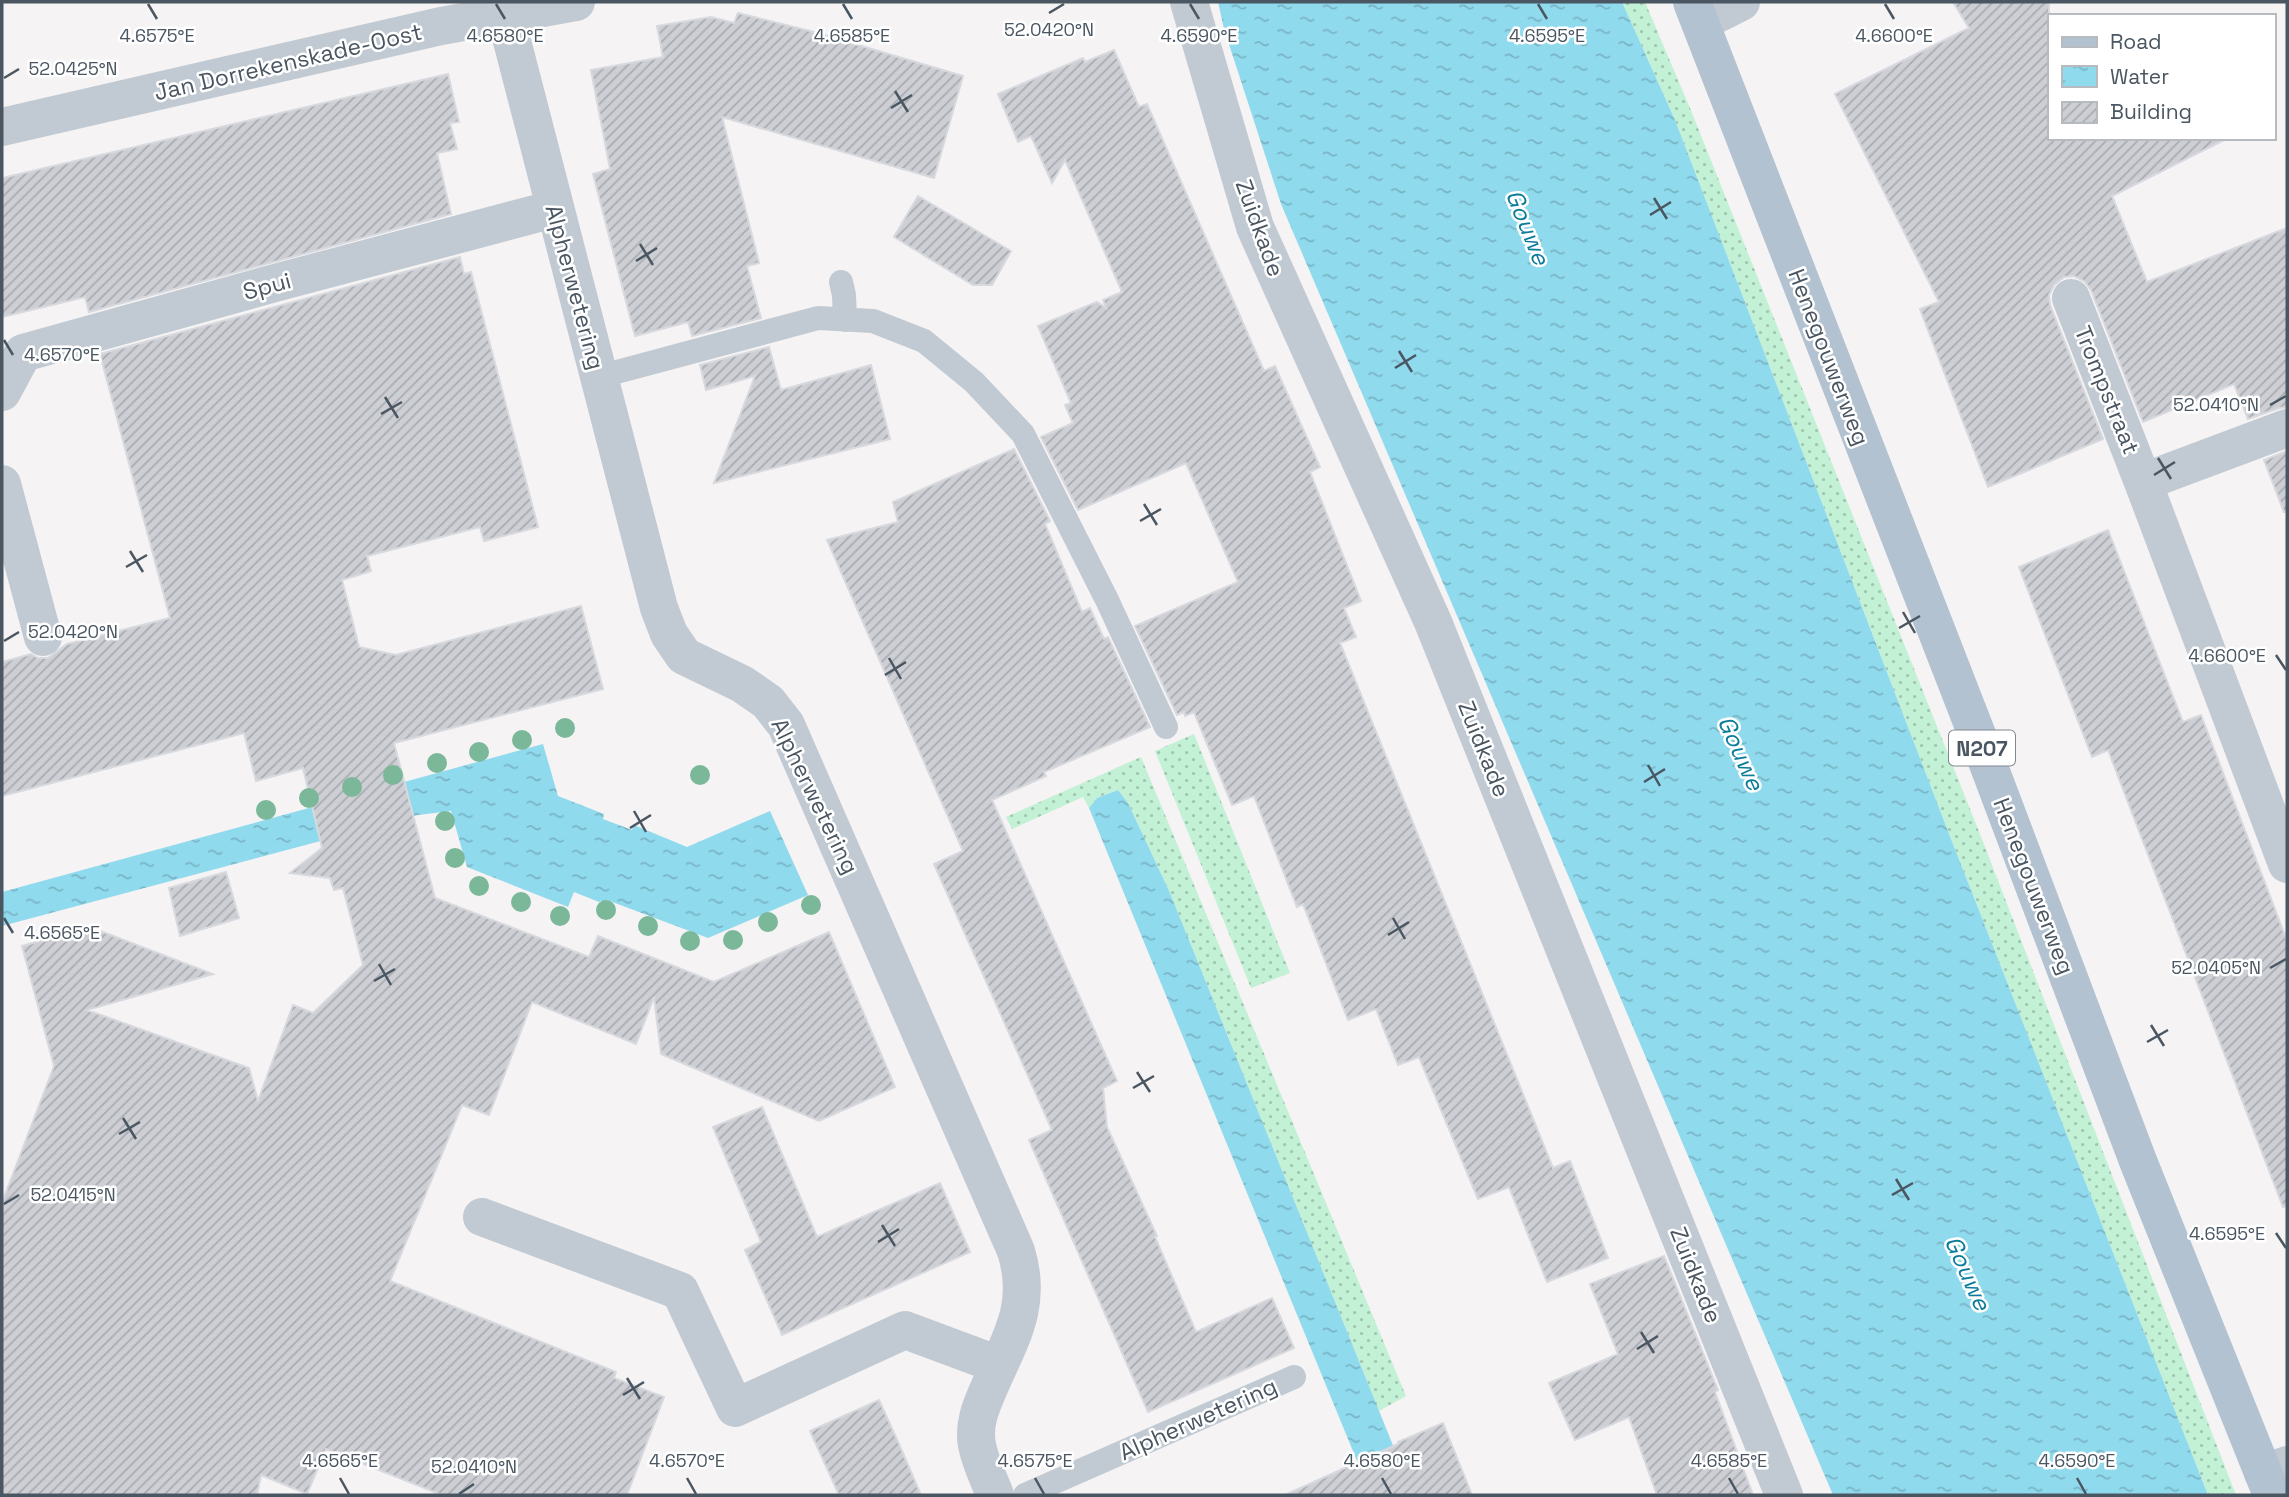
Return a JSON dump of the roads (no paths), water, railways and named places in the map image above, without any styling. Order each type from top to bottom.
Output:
[{"type":"main road","name":"Henegouwerweg","points":[[1697,12],[1984,753],[2138,1161],[2274,1478]]},
{"type":"street","name":"Jan Dorrekenskade-Oost","points":[[2,127],[519,9],[576,2]]},
{"type":"street","name":"Zuidkade","points":[[1189,2],[1255,227],[1433,622],[1784,1495]]},
{"type":"street","points":[[1697,12],[1741,2]]},
{"type":"street","name":"Alpherwetering","points":[[519,9],[554,209],[659,608],[669,634],[684,656],[742,684],[768,702],[786,725],[1016,1251],[1023,1281],[1022,1304],[980,1409],[977,1427],[979,1452],[995,1495]]},
{"type":"street","name":"Spui","points":[[2,392],[23,354],[275,283],[554,209]]},
{"type":"street","name":"Trompstraat","points":[[2071,298],[2287,864]]},
{"type":"street","name":"Trompstraat","points":[[2143,482],[2287,428]]},
{"type":"street","points":[[2,484],[43,636]]},
{"type":"street","points":[[482,1217],[680,1291],[735,1408],[905,1330],[999,1365]]},
{"type":"lane","points":[[841,282],[845,320]]},
{"type":"lane","points":[[598,377],[818,318],[873,321],[924,341],[974,382],[1023,434],[1107,600],[1166,727]]},
{"type":"lane","name":"Alpherwetering","points":[[1025,1495],[1294,1377]]},
{"type":"water","name":"Gouwe","points":[[1218,2],[1622,2],[1675,120],[1951,839],[2208,1495],[1833,1495],[1281,204],[1224,29]]},
{"type":"water","points":[[543,744],[558,796],[604,814],[603,819],[632,830],[634,825],[687,847],[770,811],[808,895],[708,938],[607,900],[599,902],[574,892],[568,907],[467,867],[451,811],[418,815],[2,926],[2,892]]},
{"type":"water","points":[[1118,790],[1128,803],[1170,893],[1413,1495],[1371,1495],[1089,808],[1097,798]]}]
